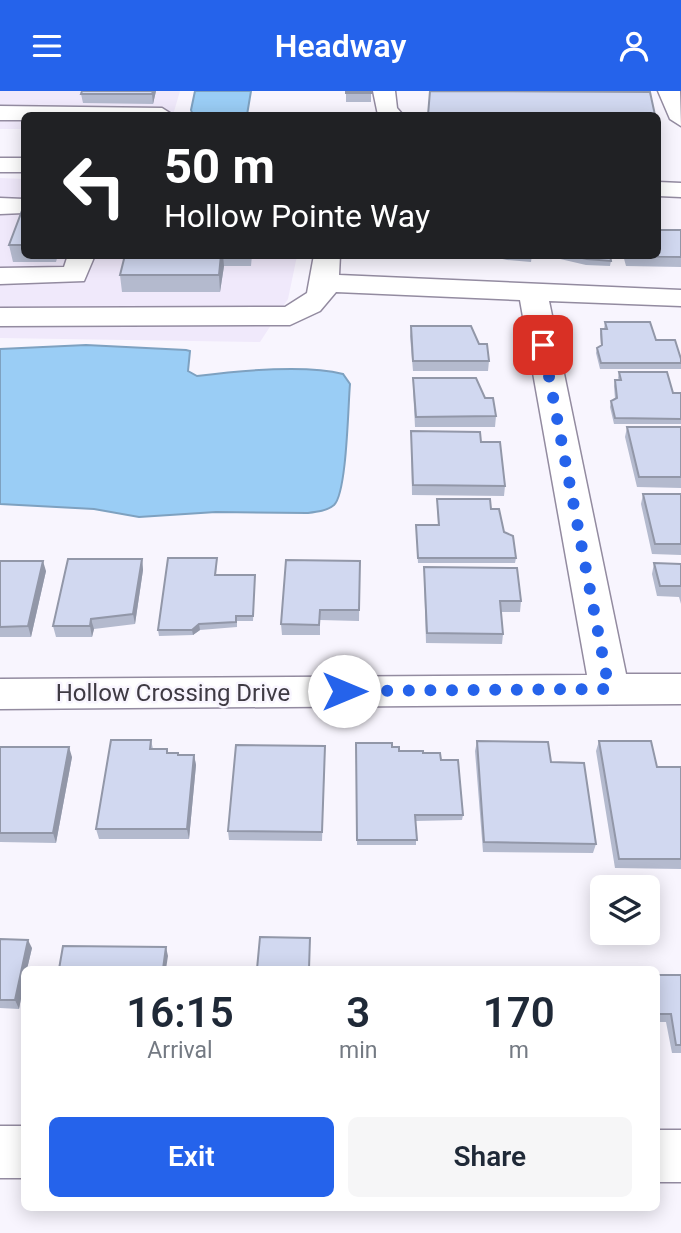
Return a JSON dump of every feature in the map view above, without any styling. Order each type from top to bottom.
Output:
[{"type":"street","points":[[70,112],[78,91]]},
{"type":"street","points":[[163,112],[170,91]]},
{"type":"street","points":[[384,91],[388,112]]},
{"type":"street","points":[[669,91],[681,119]]},
{"type":"street","points":[[0,113],[21,113]]},
{"type":"street","points":[[0,165],[21,165]]},
{"type":"street","points":[[661,189],[681,190]]},
{"type":"street","points":[[0,206],[21,206]]},
{"type":"street","points":[[0,276],[74,275],[80,259]]},
{"type":"street","points":[[0,317],[278,317],[316,303],[326,283],[327,259]]},
{"type":"street","points":[[326,283],[681,298]]},
{"type":"street","points":[[533,292],[609,689]]},
{"type":"street","name":"Hollow Crossing Drive","points":[[0,694],[681,689]]},
{"type":"street","points":[[0,1152],[21,1153]]},
{"type":"street","points":[[660,1156],[681,1156]]},
{"type":"shaded area","points":[[0,91],[180,91],[174,112],[21,112],[21,129],[0,129]]},
{"type":"shaded area","points":[[0,178],[21,179],[21,259],[296,259],[288,299],[260,342],[0,338]]},
{"type":"water","points":[[195,91],[251,91],[248,112],[191,110]]},
{"type":"water","points":[[86,345],[190,351],[188,371],[197,376],[290,369],[343,374],[350,384],[347,428],[342,484],[334,505],[325,510],[307,513],[216,512],[139,517],[94,509],[0,504],[0,349]]},
{"type":"building","points":[[82,91],[153,91],[152,94],[81,94]]},
{"type":"building","points":[[371,91],[371,93],[346,93]]},
{"type":"building","points":[[430,91],[650,92],[654,112],[428,112]]},
{"type":"building","points":[[21,213],[21,245],[9,245]]},
{"type":"building","points":[[661,230],[681,230],[681,257],[661,257]]},
{"type":"building","points":[[124,259],[221,259],[219,275],[120,275]]},
{"type":"building","points":[[605,322],[650,322],[656,340],[675,340],[681,363],[601,363],[597,348],[602,345],[601,329],[607,329]]},
{"type":"building","points":[[411,326],[471,326],[479,344],[487,344],[489,361],[413,361]]},
{"type":"building","points":[[619,372],[667,372],[673,393],[681,393],[681,419],[615,418],[611,401],[617,398],[615,380],[621,380]]},
{"type":"building","points":[[413,378],[476,378],[485,398],[493,398],[496,416],[416,417]]},
{"type":"building","points":[[627,427],[681,427],[681,477],[639,477]]},
{"type":"building","points":[[411,431],[480,432],[481,442],[500,442],[505,486],[413,485]]},
{"type":"building","points":[[643,494],[681,494],[681,544],[655,544]]},
{"type":"building","points":[[437,499],[490,499],[491,509],[499,509],[504,532],[513,536],[516,558],[418,558],[416,525],[439,525]]},
{"type":"building","points":[[168,558],[217,558],[215,575],[255,575],[253,616],[236,616],[236,622],[199,624],[192,630],[158,630]]},
{"type":"building","points":[[68,559],[142,559],[133,614],[91,619],[90,626],[53,626]]},
{"type":"building","points":[[286,560],[360,561],[359,610],[320,610],[319,625],[281,624]]},
{"type":"building","points":[[0,561],[43,561],[28,626],[0,627]]},
{"type":"building","points":[[654,563],[681,564],[681,586],[660,586]]},
{"type":"building","points":[[424,567],[517,568],[521,601],[500,601],[503,634],[427,633]]},
{"type":"building","points":[[111,740],[151,740],[150,749],[167,749],[167,753],[194,755],[187,829],[96,829]]},
{"type":"building","points":[[477,741],[548,742],[551,762],[584,763],[596,844],[484,842]]},
{"type":"building","points":[[599,741],[651,741],[657,767],[681,767],[681,859],[619,859]]},
{"type":"building","points":[[356,743],[392,743],[392,747],[399,747],[399,751],[440,753],[441,760],[458,760],[463,815],[415,815],[417,840],[357,840]]},
{"type":"building","points":[[236,745],[325,746],[322,832],[228,831]]},
{"type":"building","points":[[0,747],[69,747],[53,833],[0,833]]},
{"type":"building","points":[[260,937],[310,938],[309,966],[257,966]]},
{"type":"building","points":[[0,939],[28,940],[15,1000],[0,1000]]},
{"type":"building","points":[[63,946],[166,947],[163,966],[60,966]]},
{"type":"building","points":[[660,975],[681,975],[681,1045],[676,1045],[671,1014],[660,1014]]},
{"type":"route","points":[[344,691],[609,689],[543,345]]}]
